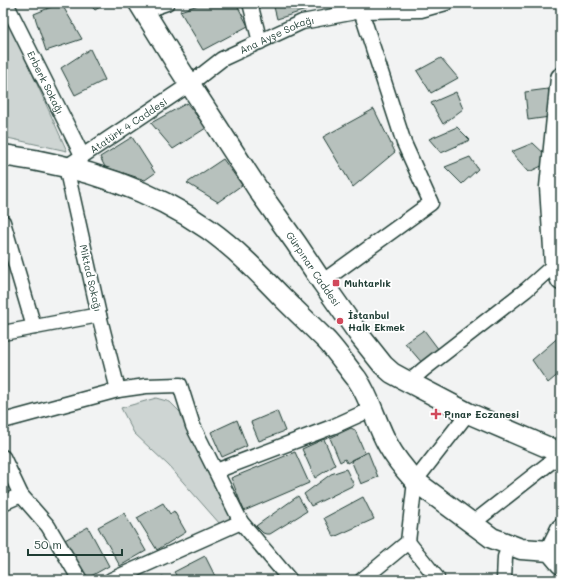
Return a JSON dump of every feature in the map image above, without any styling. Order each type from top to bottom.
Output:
[{"type":"main road","name":"Gürpınar Caddesi","points":[[141,7],[190,84],[322,282],[360,336],[382,364],[401,377],[468,413],[561,453]]},
{"type":"main road","points":[[558,272],[550,187],[561,78]]},
{"type":"main road","points":[[3,155],[74,161],[110,180],[150,195],[179,210],[209,230],[248,262],[327,342],[346,366],[370,402],[388,445],[405,470],[415,481],[492,538],[521,549],[555,558],[561,529]]},
{"type":"main road","points":[[346,366],[356,368],[364,364],[367,359],[368,345]]},
{"type":"main road","points":[[370,402],[370,386],[380,376],[401,377]]},
{"type":"street","points":[[141,7],[167,3]]},
{"type":"street","points":[[250,3],[260,42]]},
{"type":"street","name":"Ana Ayşe Sokağı","points":[[190,84],[222,59],[302,22],[361,7],[421,10],[446,3]]},
{"type":"street","points":[[322,282],[431,203],[404,143],[361,7]]},
{"type":"street","name":"Erberk Sokağı","points":[[11,8],[74,161]]},
{"type":"street","name":"Atatürk 4 Caddesi","points":[[74,161],[190,84]]},
{"type":"street","name":"Miktad Sokağı","points":[[74,161],[99,315],[118,390]]},
{"type":"street","points":[[3,222],[34,327]]},
{"type":"street","points":[[401,377],[424,369],[526,290],[558,272]]},
{"type":"street","points":[[3,333],[99,315]]},
{"type":"street","points":[[3,421],[118,390],[146,386],[180,385],[193,426],[241,522],[290,580]]},
{"type":"street","points":[[216,472],[332,427],[370,402]]},
{"type":"street","points":[[362,580],[408,542],[415,481],[468,413]]},
{"type":"street","points":[[473,523],[561,453]]},
{"type":"street","points":[[3,457],[21,495],[48,526],[80,580]]},
{"type":"street","points":[[3,502],[21,495]]},
{"type":"street","points":[[111,580],[241,522]]},
{"type":"street","points":[[408,542],[437,580]]},
{"type":"street","points":[[504,580],[505,557],[510,545]]},
{"type":"shaded area","points":[[9,22],[67,151],[3,137],[3,23]]},
{"type":"shaded area","points":[[156,398],[170,402],[181,413],[234,517],[231,524],[220,524],[169,466],[134,433],[121,408]]},
{"type":"building","points":[[61,3],[82,39],[46,51],[34,14]]},
{"type":"building","points":[[88,3],[107,3],[95,10]]},
{"type":"building","points":[[204,3],[236,3],[248,26],[203,50],[180,11]]},
{"type":"building","points":[[273,3],[304,3],[306,10],[277,19]]},
{"type":"building","points":[[90,49],[105,80],[75,95],[61,68]]},
{"type":"building","points":[[441,58],[458,78],[431,93],[417,71]]},
{"type":"building","points":[[548,89],[557,116],[528,120],[525,92]]},
{"type":"building","points":[[456,92],[463,109],[443,124],[431,103]]},
{"type":"building","points":[[187,103],[206,128],[173,149],[151,123]]},
{"type":"building","points":[[374,109],[395,152],[353,187],[323,137]]},
{"type":"building","points":[[457,127],[470,140],[441,153],[429,139]]},
{"type":"building","points":[[132,137],[155,173],[145,180],[105,167],[100,157]]},
{"type":"building","points":[[533,143],[552,161],[529,172],[511,152]]},
{"type":"building","points":[[470,157],[478,169],[462,184],[445,167]]},
{"type":"building","points":[[223,159],[242,185],[218,202],[187,183]]},
{"type":"building","points":[[424,330],[439,350],[423,364],[405,343]]},
{"type":"building","points":[[561,335],[561,372],[548,383],[532,360]]},
{"type":"building","points":[[277,411],[285,431],[259,441],[251,422]]},
{"type":"building","points":[[237,420],[247,446],[222,457],[211,432]]},
{"type":"building","points":[[351,428],[355,430],[365,453],[347,463],[345,459],[340,462],[330,438]]},
{"type":"building","points":[[324,439],[335,465],[315,478],[302,449]]},
{"type":"building","points":[[295,452],[309,483],[244,511],[231,478]]},
{"type":"building","points":[[368,452],[378,477],[361,484],[351,460]]},
{"type":"building","points":[[346,469],[354,485],[311,506],[304,494],[331,474]]},
{"type":"building","points":[[298,496],[307,511],[270,534],[263,533],[256,526]]},
{"type":"building","points":[[363,497],[374,519],[334,537],[324,518]]},
{"type":"building","points":[[163,503],[170,514],[174,511],[186,532],[157,550],[137,518]]},
{"type":"building","points":[[124,513],[146,551],[120,566],[98,527]]},
{"type":"building","points":[[88,527],[109,566],[84,580],[63,541]]},
{"type":"building","points":[[205,556],[217,580],[179,580],[174,572]]},
{"type":"building","points":[[163,576],[165,580],[156,580]]},
{"type":"place","name":"Muhtarlık","points":[[336,283]]},
{"type":"place","name":"İstanbul Halk Ekmek","points":[[340,321]]},
{"type":"place","name":"Pınar Eczanesi","points":[[436,414]]}]
